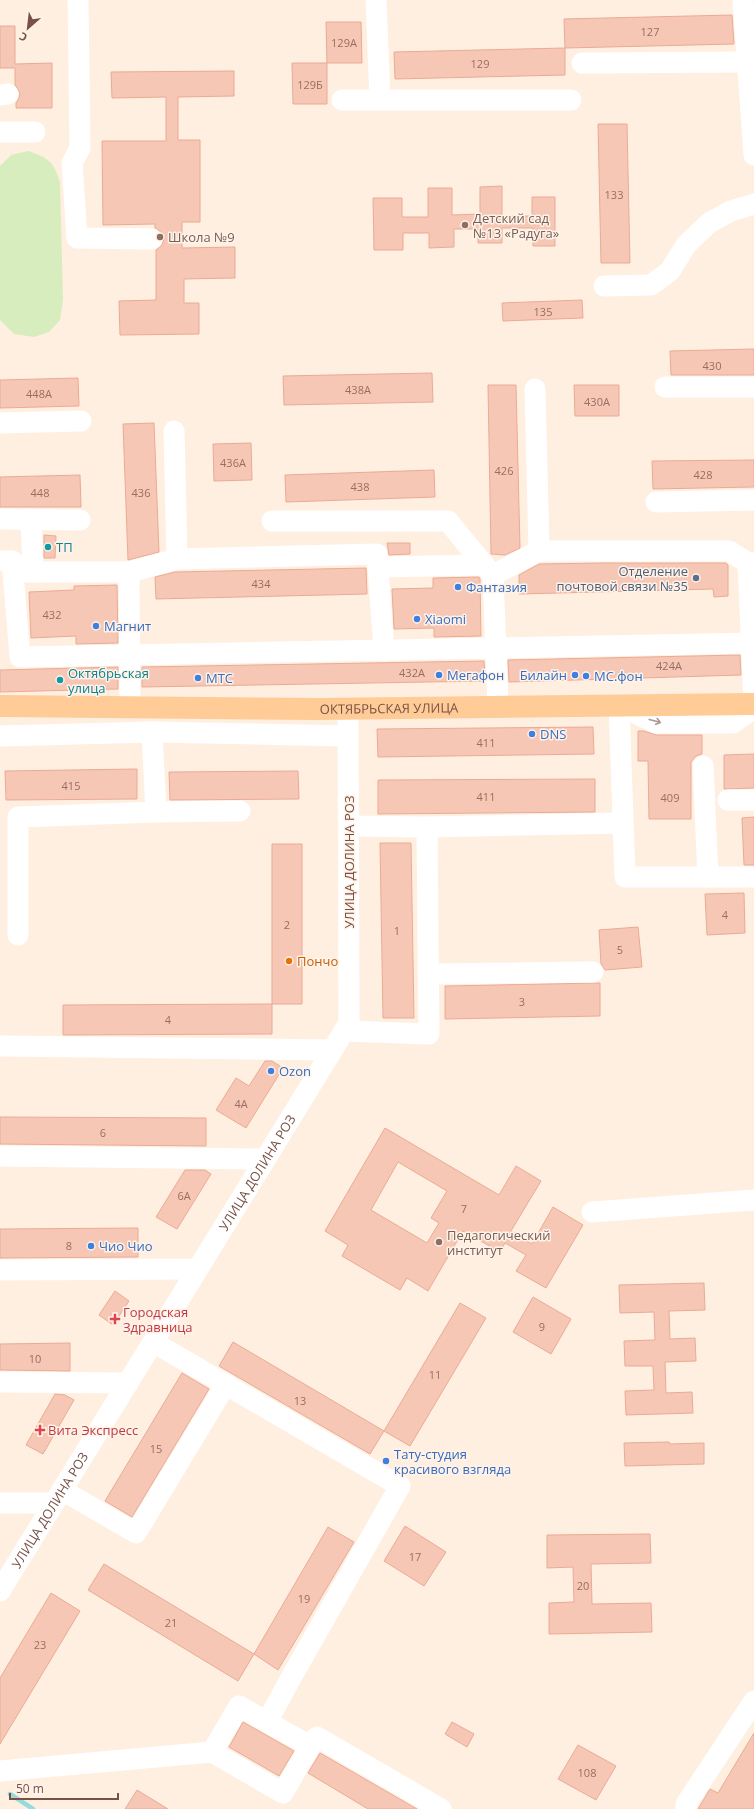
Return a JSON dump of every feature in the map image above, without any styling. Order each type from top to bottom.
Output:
[{"type":"main road","name":"ОКТЯБРЬСКАЯ УЛИЦА","points":[[0,706],[348,708],[754,704]]},
{"type":"street","points":[[78,0],[80,148],[72,163],[77,238],[152,239]]},
{"type":"street","points":[[376,0],[380,99]]},
{"type":"street","points":[[743,0],[754,155]]},
{"type":"street","points":[[582,63],[747,62]]},
{"type":"street","points":[[342,100],[571,100]]},
{"type":"street","points":[[0,132],[35,132]]},
{"type":"street","points":[[604,286],[651,285],[670,271],[686,245],[709,223],[731,211],[754,204]]},
{"type":"street","points":[[665,387],[754,387]]},
{"type":"street","points":[[535,389],[538,551]]},
{"type":"street","points":[[0,423],[81,421]]},
{"type":"street","points":[[174,431],[177,559]]},
{"type":"street","points":[[656,502],[754,500]]},
{"type":"street","points":[[0,519],[80,520]]},
{"type":"street","points":[[31,519],[33,572]]},
{"type":"street","points":[[272,521],[448,521],[488,570],[496,648],[498,706]]},
{"type":"street","points":[[378,567],[488,570],[538,551],[729,551],[751,563],[754,704]]},
{"type":"street","points":[[6,561],[27,572],[128,572],[177,559],[377,554],[384,650]]},
{"type":"street","points":[[6,561],[20,657],[753,643]]},
{"type":"street","points":[[128,572],[130,707]]},
{"type":"street","points":[[754,708],[733,722],[656,723],[620,705],[626,877],[754,877]]},
{"type":"street","name":"УЛИЦА ДОЛИНА РОЗ","points":[[0,1590],[349,1023],[348,708]]},
{"type":"street","points":[[0,736],[152,732],[348,736]]},
{"type":"street","points":[[152,732],[156,812]]},
{"type":"street","points":[[703,766],[708,877]]},
{"type":"street","points":[[728,800],[754,800]]},
{"type":"street","points":[[18,935],[18,817],[156,812],[240,811]]},
{"type":"street","points":[[349,826],[427,827],[623,823]]},
{"type":"street","points":[[344,1031],[429,1034],[427,827]]},
{"type":"street","points":[[428,974],[593,972]]},
{"type":"street","points":[[0,1046],[332,1050]]},
{"type":"street","points":[[0,1156],[265,1159]]},
{"type":"street","points":[[592,1212],[754,1200]]},
{"type":"street","points":[[0,1270],[198,1269]]},
{"type":"street","points":[[153,1342],[400,1486],[267,1722]]},
{"type":"street","points":[[0,1382],[128,1383]]},
{"type":"street","points":[[0,1503],[58,1496],[136,1533],[226,1384]]},
{"type":"street","points":[[686,1809],[686,1804],[754,1701]]},
{"type":"street","points":[[212,1752],[239,1706],[310,1746]]},
{"type":"street","points":[[0,1771],[212,1752],[283,1793],[310,1746],[317,1737],[441,1809]]},
{"type":"green space","points":[[28,151],[41,156],[53,165],[60,183],[63,300],[60,320],[49,332],[34,337],[14,334],[0,319],[0,166],[11,155]]},
{"type":"building","points":[[732,15],[734,44],[565,48],[564,19]]},
{"type":"building","points":[[326,22],[361,22],[362,63],[327,63]]},
{"type":"building","points":[[0,26],[15,26],[15,64],[52,63],[52,108],[16,108],[16,103],[20,93],[15,85],[15,68],[0,68]]},
{"type":"building","points":[[565,48],[565,75],[395,79],[394,52]]},
{"type":"building","points":[[292,63],[327,63],[327,104],[293,104]]},
{"type":"building","points":[[234,71],[234,96],[178,97],[178,140],[200,140],[200,222],[182,222],[182,248],[235,247],[235,278],[184,279],[184,303],[199,303],[199,334],[120,335],[119,301],[156,300],[156,250],[162,245],[164,239],[162,233],[155,228],[155,224],[103,225],[102,141],[166,141],[166,97],[112,98],[111,72]]},
{"type":"building","points":[[598,124],[627,124],[630,263],[601,263]]},
{"type":"building","name":"Детский сад №13 «Радуга»","points":[[502,186],[502,216],[532,216],[532,197],[555,197],[555,246],[533,246],[533,228],[502,228],[502,243],[478,243],[478,229],[454,229],[454,247],[429,248],[429,233],[403,233],[403,250],[374,250],[373,198],[402,198],[402,217],[428,217],[428,188],[452,188],[452,215],[480,214],[480,187]]},
{"type":"building","points":[[582,300],[583,318],[503,321],[502,303]]},
{"type":"building","points":[[754,349],[754,375],[671,375],[670,351]]},
{"type":"building","points":[[432,373],[433,402],[284,405],[283,376]]},
{"type":"building","points":[[78,378],[79,406],[0,408],[0,380]]},
{"type":"building","points":[[488,385],[516,385],[520,548],[505,555],[491,554]]},
{"type":"building","points":[[574,385],[619,385],[619,416],[575,416]]},
{"type":"building","points":[[154,423],[159,552],[128,560],[123,424]]},
{"type":"building","points":[[251,443],[252,480],[214,481],[213,444]]},
{"type":"building","points":[[754,460],[754,487],[653,489],[652,461]]},
{"type":"building","points":[[434,470],[435,497],[286,502],[285,475]]},
{"type":"building","points":[[80,475],[81,507],[0,507],[0,477]]},
{"type":"building","name":"ТП","points":[[44,535],[56,536],[55,558],[44,558]]},
{"type":"building","points":[[387,543],[410,543],[410,554],[389,555]]},
{"type":"building","points":[[726,563],[728,565],[728,596],[714,597],[713,589],[519,594],[519,575],[539,564]]},
{"type":"building","points":[[366,568],[367,594],[156,599],[155,577],[175,572]]},
{"type":"building","points":[[479,577],[481,636],[434,637],[434,628],[394,629],[392,589],[433,588],[433,578]]},
{"type":"building","points":[[117,585],[118,643],[76,644],[76,636],[31,638],[29,592],[74,590],[74,586]]},
{"type":"building","points":[[740,655],[741,675],[509,682],[508,660]]},
{"type":"building","points":[[484,661],[485,681],[142,687],[142,667]]},
{"type":"building","name":"Октябрьская улица","points":[[118,667],[118,689],[0,692],[0,670]]},
{"type":"building","points":[[593,727],[594,754],[378,757],[377,729]]},
{"type":"building","points":[[638,731],[644,731],[656,735],[702,735],[702,754],[696,756],[691,762],[691,819],[649,819],[648,761],[638,761]]},
{"type":"building","points":[[754,754],[754,788],[724,789],[724,755]]},
{"type":"building","points":[[137,769],[137,799],[6,800],[5,771]]},
{"type":"building","points":[[298,771],[299,799],[170,800],[169,772]]},
{"type":"building","points":[[595,779],[595,812],[378,814],[378,780]]},
{"type":"building","points":[[754,817],[754,865],[744,865],[742,818]]},
{"type":"building","points":[[380,843],[411,843],[414,1018],[383,1018]]},
{"type":"building","points":[[272,844],[302,844],[302,1004],[272,1004]]},
{"type":"building","points":[[744,893],[745,933],[707,935],[705,894]]},
{"type":"building","points":[[638,927],[642,967],[605,970],[601,964],[599,930]]},
{"type":"building","points":[[600,983],[600,1016],[445,1019],[445,986]]},
{"type":"building","points":[[272,1004],[272,1034],[63,1035],[63,1005]]},
{"type":"building","points":[[265,1061],[272,1061],[283,1068],[246,1128],[216,1110],[236,1078],[249,1086]]},
{"type":"building","points":[[0,1117],[206,1118],[206,1146],[0,1144]]},
{"type":"building","points":[[385,1128],[499,1195],[516,1166],[541,1181],[511,1231],[532,1244],[553,1207],[583,1225],[546,1288],[516,1271],[526,1255],[505,1243],[500,1252],[463,1231],[428,1291],[407,1278],[400,1290],[342,1256],[348,1245],[325,1231]],"holes":[[[398,1162],[447,1191],[431,1218],[439,1223],[427,1243],[371,1210]]]},
{"type":"building","points":[[185,1170],[205,1170],[211,1174],[177,1229],[156,1217]]},
{"type":"building","points":[[138,1228],[138,1257],[0,1258],[0,1229]]},
{"type":"building","points":[[704,1283],[705,1310],[669,1311],[670,1339],[695,1338],[696,1361],[665,1362],[666,1393],[692,1392],[693,1413],[626,1415],[625,1391],[654,1390],[653,1366],[625,1366],[624,1341],[655,1340],[654,1312],[620,1313],[619,1285]]},
{"type":"building","points":[[115,1291],[129,1301],[113,1325],[99,1315]]},
{"type":"building","points":[[533,1297],[571,1319],[551,1354],[513,1332]]},
{"type":"building","points":[[460,1303],[486,1318],[410,1446],[384,1431]]},
{"type":"building","points":[[233,1342],[384,1431],[370,1454],[219,1366]]},
{"type":"building","points":[[70,1343],[70,1371],[0,1370],[0,1344]]},
{"type":"building","points":[[182,1373],[209,1389],[132,1517],[105,1501]]},
{"type":"building","points":[[55,1394],[65,1395],[74,1400],[43,1454],[26,1445]]},
{"type":"building","points":[[669,1442],[670,1444],[704,1443],[704,1464],[625,1466],[624,1443]]},
{"type":"building","points":[[405,1526],[446,1552],[424,1586],[384,1561]]},
{"type":"building","points":[[328,1527],[354,1542],[278,1670],[254,1654]]},
{"type":"building","points":[[650,1534],[651,1563],[591,1564],[592,1604],[651,1603],[652,1632],[549,1634],[549,1603],[574,1602],[573,1567],[547,1568],[547,1535]]},
{"type":"building","points":[[104,1564],[254,1654],[238,1681],[88,1590]]},
{"type":"building","points":[[51,1593],[80,1611],[0,1744],[0,1678]]},
{"type":"building","points":[[243,1722],[294,1751],[279,1776],[229,1747]]},
{"type":"building","points":[[452,1722],[474,1734],[467,1747],[445,1734]]},
{"type":"building","points":[[754,1733],[754,1809],[698,1809],[710,1789],[718,1793]]},
{"type":"building","points":[[578,1745],[616,1766],[596,1800],[558,1779]]},
{"type":"building","points":[[320,1753],[417,1809],[368,1809],[308,1773]]},
{"type":"building","points":[[137,1790],[168,1809],[125,1809]]},
{"type":"waterway","points":[[10,1794],[33,1809]]},
{"type":"place","name":"Детский сад №13 «Радуга»","points":[[465,225]]},
{"type":"place","name":"Школа №9","points":[[160,237]]},
{"type":"place","name":"ТП","points":[[48,547]]},
{"type":"place","name":"Отделение почтовой связи №35","points":[[696,578]]},
{"type":"place","name":"Фантазия","points":[[458,587]]},
{"type":"place","name":"Xiaomi","points":[[417,619]]},
{"type":"place","name":"Магнит","points":[[96,626]]},
{"type":"place","name":"Мегафон","points":[[439,675]]},
{"type":"place","name":"Билайн","points":[[575,675]]},
{"type":"place","name":"МС.фон","points":[[586,676]]},
{"type":"place","name":"МТС","points":[[198,678]]},
{"type":"place","name":"Октябрьская улица","points":[[60,680]]},
{"type":"place","name":"DNS","points":[[532,734]]},
{"type":"place","name":"Пончо","points":[[289,961]]},
{"type":"place","name":"Ozon","points":[[271,1071]]},
{"type":"place","name":"Педагогический институт","points":[[439,1242]]},
{"type":"place","name":"Чио Чио","points":[[91,1246]]},
{"type":"place","name":"Городская Здравница","points":[[115,1319]]},
{"type":"place","name":"Вита Экспресс","points":[[40,1430]]},
{"type":"place","name":"Тату-студия красивого взгляда","points":[[386,1461]]}]
